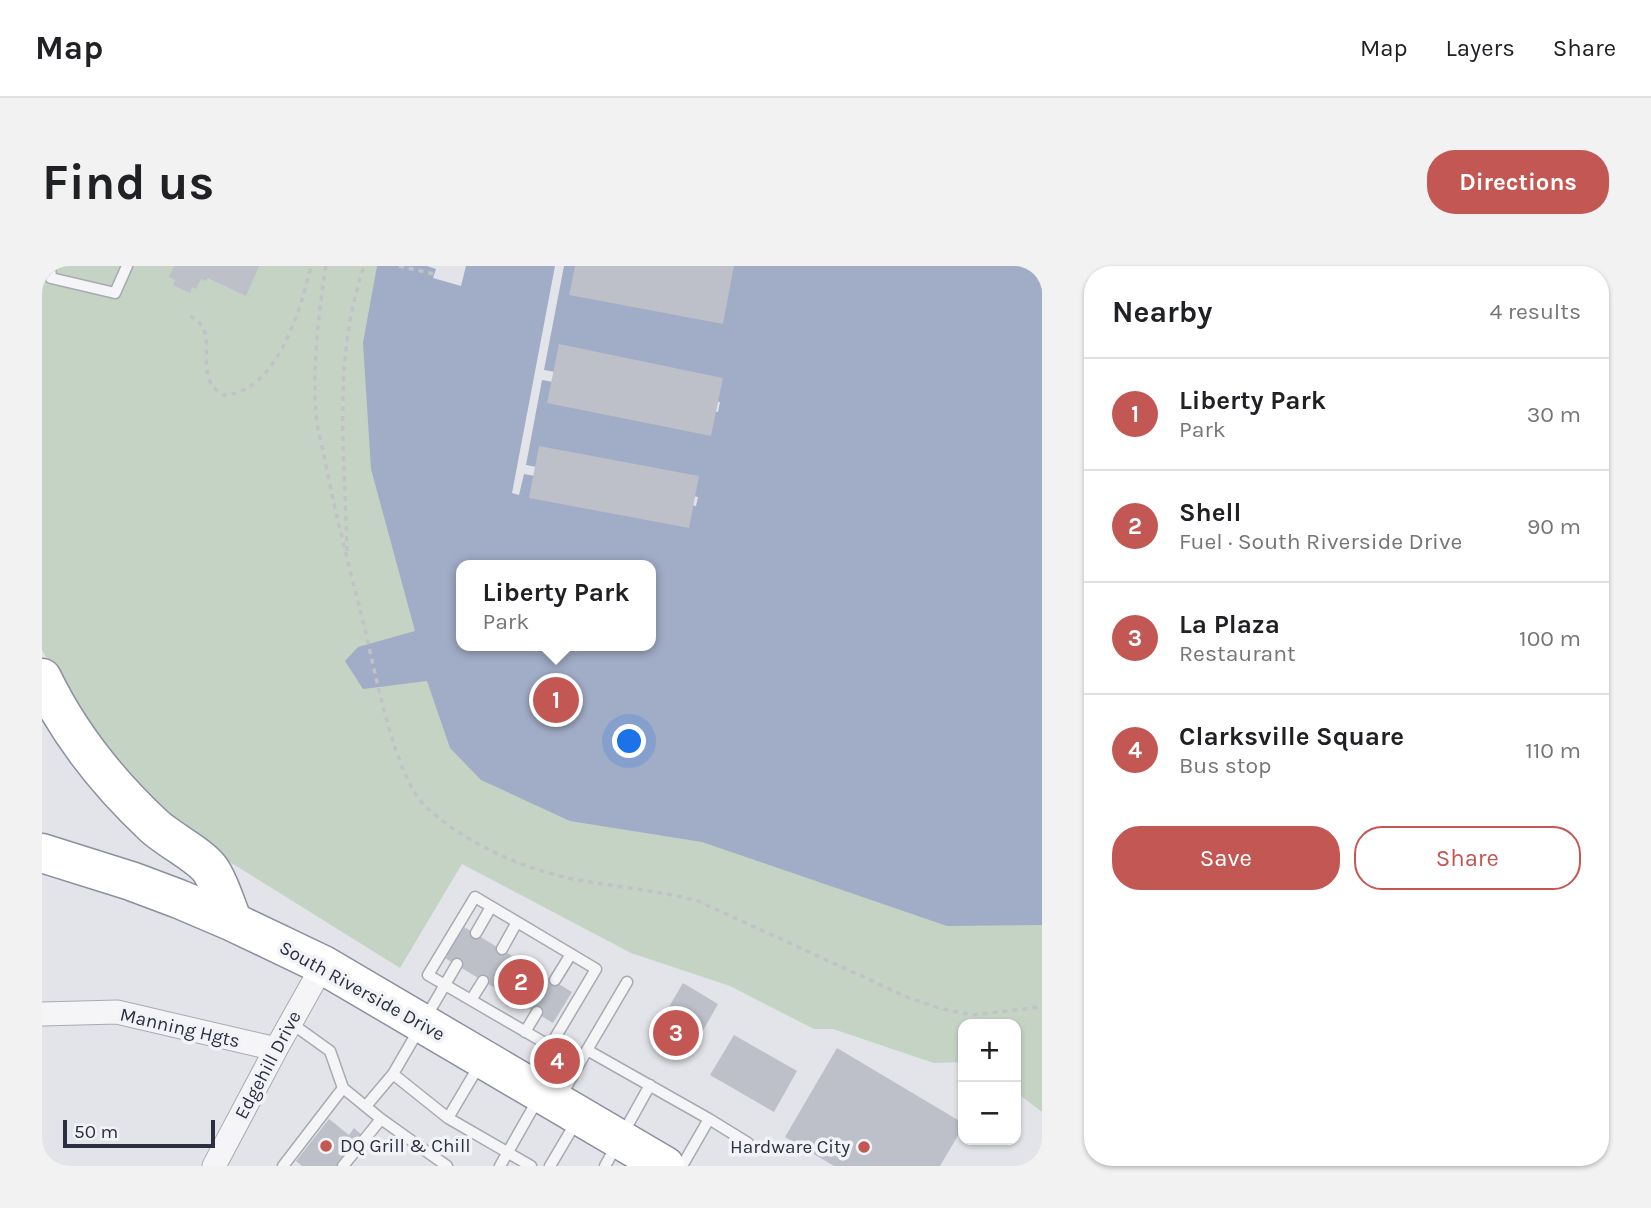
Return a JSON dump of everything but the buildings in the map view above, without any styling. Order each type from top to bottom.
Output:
[{"type":"highway","points":[[42,678],[91,759],[156,827],[209,868],[233,922]]},
{"type":"highway","name":"South Riverside Drive","points":[[51,866],[131,881],[233,922],[323,965],[551,1099],[613,1153],[665,1166]]},
{"type":"street","name":"Edgehill Drive","points":[[214,1166],[275,1049],[323,965]]},
{"type":"street","name":"Manning Hgts","points":[[42,1014],[117,1012],[275,1049]]},
{"type":"lane","points":[[50,266],[51,278],[115,293],[127,266]]},
{"type":"lane","points":[[550,1046],[428,975],[475,897],[596,969],[550,1046],[550,1166]]},
{"type":"lane","points":[[476,933],[491,906]]},
{"type":"lane","points":[[502,949],[517,922]]},
{"type":"lane","points":[[555,980],[570,954]]},
{"type":"lane","points":[[366,1106],[393,1074],[457,964]]},
{"type":"lane","points":[[471,1000],[483,981]]},
{"type":"lane","points":[[500,1166],[507,1151],[551,1099],[587,1050],[627,982]]},
{"type":"lane","points":[[526,1032],[537,1012]]},
{"type":"lane","points":[[290,1023],[330,1051],[343,1088],[447,1166]]},
{"type":"lane","points":[[587,1050],[748,1143]]},
{"type":"lane","points":[[449,1118],[483,1059]]},
{"type":"lane","points":[[393,1074],[449,1118],[531,1166]]},
{"type":"lane","points":[[613,1153],[650,1086]]},
{"type":"lane","points":[[283,1166],[343,1088]]},
{"type":"lane","points":[[343,1166],[381,1119]]},
{"type":"lane","points":[[682,1166],[709,1119]]},
{"type":"path","points":[[190,316],[200,322],[206,334],[206,370],[211,386],[223,395],[239,392],[257,383],[272,365],[300,302],[311,266]]},
{"type":"path","points":[[326,266],[317,344],[316,414],[335,514],[383,704],[395,747],[410,785],[424,806],[464,836],[518,863],[572,879],[698,901],[907,997],[939,1008],[972,1015],[1042,1007]]},
{"type":"path","points":[[347,557],[341,422],[343,379],[349,325],[363,266]]},
{"type":"path","points":[[399,266],[434,274]]},
{"type":"green space","points":[[42,266],[1042,266],[1042,1112],[1021,1096],[1021,1019],[958,1019],[958,1062],[934,1063],[833,1029],[814,1029],[730,986],[631,953],[462,864],[400,968],[209,849],[130,782],[61,684],[42,650]]},
{"type":"water","points":[[377,266],[1042,266],[1042,925],[947,926],[702,842],[570,821],[481,780],[450,748],[427,681],[363,689],[345,661],[358,647],[415,631],[371,469],[363,343]]},
{"type":"pier","points":[[427,266],[466,266],[461,286],[433,278],[436,269]]},
{"type":"pier","points":[[555,266],[564,266],[544,370],[720,402],[718,412],[542,380],[526,465],[698,497],[696,506],[524,474],[519,495],[512,493]]},
{"type":"place","name":"Liberty Park","points":[[556,700]]},
{"type":"place","name":"Shell","points":[[521,982]]},
{"type":"place","name":"La Plaza","points":[[676,1033]]},
{"type":"place","name":"Clarksville Square","points":[[557,1061]]},
{"type":"place","name":"DQ Grill & Chill","points":[[326,1146]]},
{"type":"place","name":"Hardware City","points":[[864,1147]]}]
